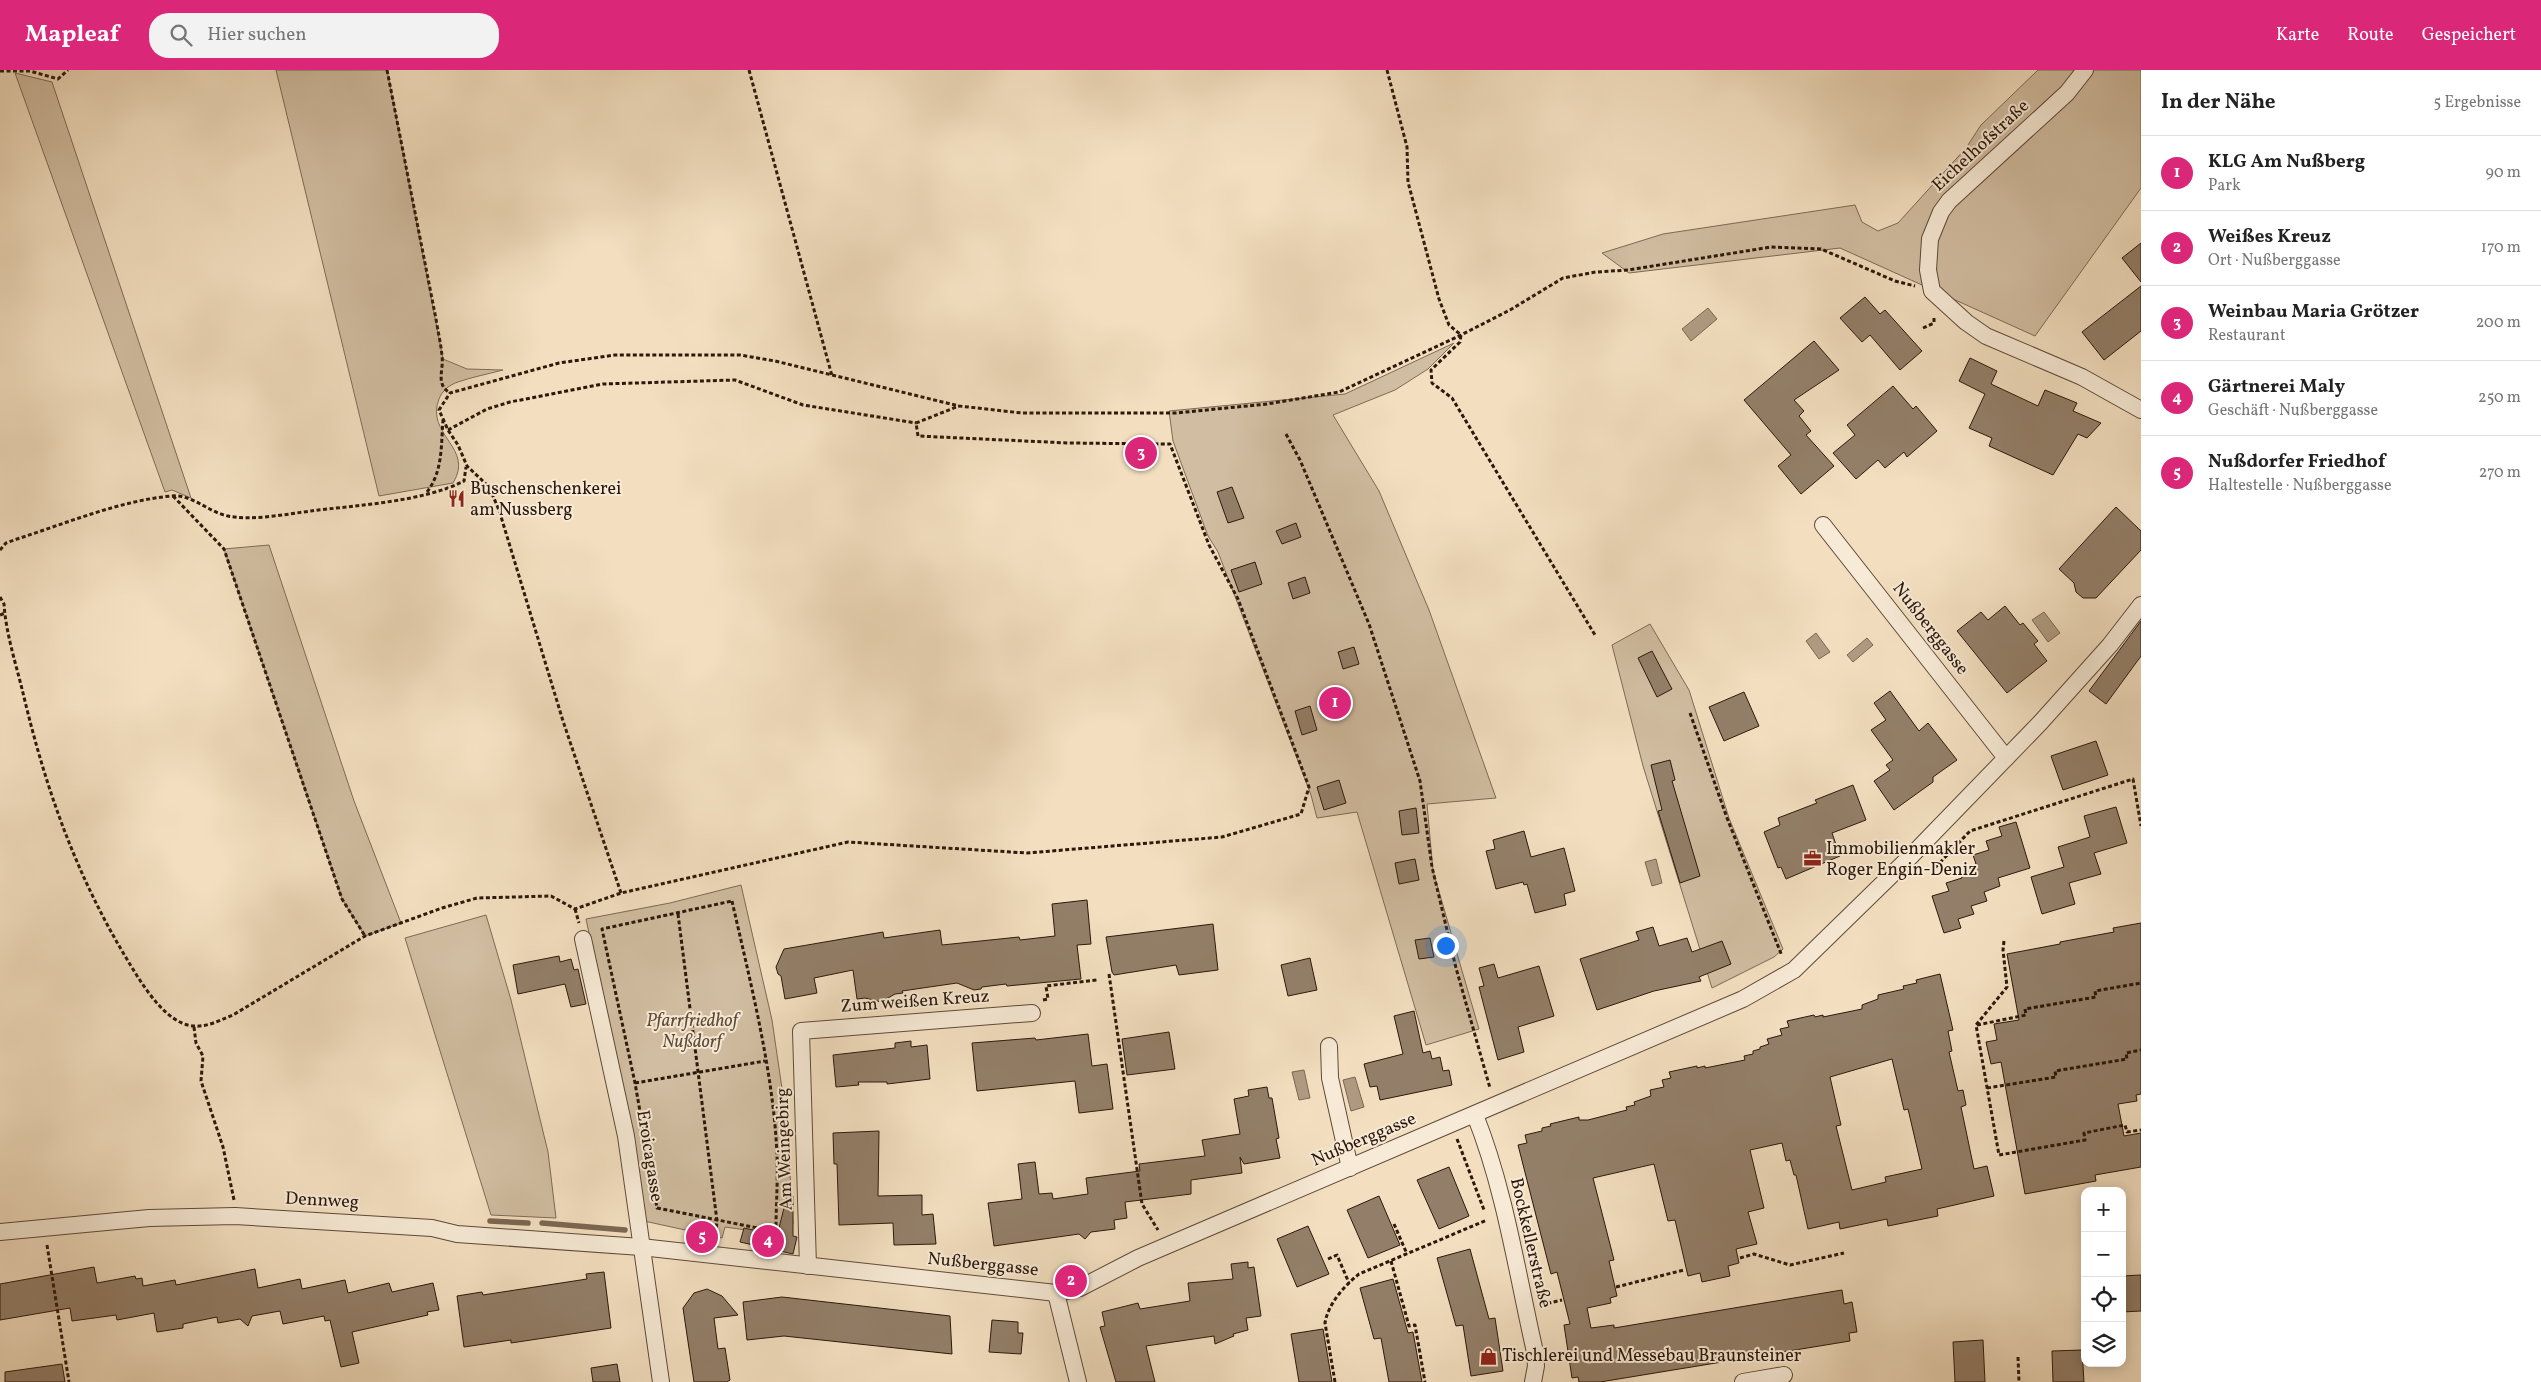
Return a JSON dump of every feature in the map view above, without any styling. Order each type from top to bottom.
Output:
[{"type":"street","name":"Eichelhofstraße","points":[[1932,291],[1928,270],[1928,254],[1930,239],[1941,212],[1949,202],[2067,93],[2085,70]]},
{"type":"street","points":[[1932,291],[1954,312],[1986,336],[2082,377],[2141,410]]},
{"type":"street","name":"Nußberggasse","points":[[1823,525],[2006,758]]},
{"type":"street","name":"Nußberggasse","points":[[641,1247],[1056,1293],[1080,1288],[1138,1258],[1742,999],[1794,970],[1906,862],[2006,758],[2110,645],[2141,605]]},
{"type":"street","name":"Eroicagasse","points":[[583,939],[618,1097],[638,1212],[641,1247],[661,1382]]},
{"type":"street","name":"Zum weißen Kreuz","points":[[801,1031],[1032,1014]]},
{"type":"street","name":"Am Weingebirg","points":[[801,1031],[808,1266]]},
{"type":"street","points":[[1329,1046],[1330,1078],[1350,1168]]},
{"type":"street","name":"Bockkellerstraße","points":[[1475,1115],[1486,1142],[1535,1352],[1536,1366],[1533,1382]]},
{"type":"street","name":"Dennweg","points":[[0,1232],[149,1218],[235,1216],[432,1228],[457,1234],[641,1247]]},
{"type":"street","points":[[1056,1293],[1078,1382]]},
{"type":"street","points":[[1743,1382],[1784,1375]]},
{"type":"path","points":[[0,71],[30,71],[58,79],[68,70]]},
{"type":"path","points":[[386,70],[438,329],[443,359],[439,374],[445,390],[450,393]]},
{"type":"path","points":[[749,70],[832,376]]},
{"type":"path","points":[[1387,70],[1407,147],[1408,182],[1439,299],[1449,325],[1461,335]]},
{"type":"path","points":[[621,893],[563,721],[498,510],[489,487],[467,466],[439,410],[450,393],[559,363],[616,355],[740,355],[775,361],[959,406],[1022,413],[1176,413],[1267,404],[1339,392],[1461,335],[1510,310],[1563,278],[1771,247],[1821,249],[1895,281],[1932,291]]},
{"type":"path","points":[[1923,328],[1934,323],[1934,312]]},
{"type":"path","points":[[1461,335],[1460,342],[1432,370],[1432,383],[1452,398],[1595,635]]},
{"type":"path","points":[[448,430],[487,409],[510,402],[603,384],[734,380],[803,405],[916,423],[959,406]]},
{"type":"path","points":[[426,493],[436,481],[440,461],[443,419]]},
{"type":"path","points":[[0,597],[4,604],[39,759],[56,814],[100,915],[139,980],[157,1002],[180,1023],[194,1028],[212,1024],[233,1015],[365,936],[477,898],[551,896],[576,909],[621,893],[848,842],[1026,853],[1222,837],[1301,814],[1309,787],[1238,599],[1209,546],[1170,444],[938,439],[918,436],[916,423]]},
{"type":"path","points":[[1286,434],[1300,460],[1369,624],[1420,781],[1432,867],[1456,968],[1495,1105]]},
{"type":"path","points":[[0,550],[6,543],[107,510],[172,496],[188,498],[228,516],[271,516],[387,502],[449,489],[464,481],[467,466]]},
{"type":"path","points":[[172,496],[224,549],[342,899],[365,936]]},
{"type":"path","points":[[0,615],[5,613]]},
{"type":"path","points":[[1690,713],[1726,818],[1782,956]]},
{"type":"path","points":[[1931,872],[1970,831],[2133,779],[2141,826]]},
{"type":"path","points":[[1952,842],[1957,845]]},
{"type":"path","points":[[602,929],[732,901],[753,993],[765,1061],[777,1155],[776,1228],[762,1229],[657,1208]]},
{"type":"path","points":[[678,914],[717,1221],[714,1255]]},
{"type":"path","points":[[2004,941],[2002,950],[2007,987],[1976,1025],[1999,1155],[2085,1140],[2084,1134],[2125,1125],[2126,1132],[2141,1130]]},
{"type":"path","points":[[1109,974],[1142,1204],[1158,1230]]},
{"type":"path","points":[[1032,1014],[1031,1001],[1048,999],[1046,986],[1097,980]]},
{"type":"path","points":[[1976,1025],[2026,1015],[2025,1009],[2096,996],[2095,991],[2141,983]]},
{"type":"path","points":[[194,1028],[196,1043],[202,1056],[201,1081],[223,1147],[232,1184],[235,1216]]},
{"type":"path","points":[[1987,1088],[2056,1077],[2055,1071],[2127,1059],[2126,1053],[2141,1050]]},
{"type":"path","points":[[635,1083],[765,1061]]},
{"type":"path","points":[[1451,1125],[1489,1224]]},
{"type":"path","points":[[1335,1382],[1325,1323],[1326,1315],[1330,1306],[1349,1283],[1359,1274],[1487,1220]]},
{"type":"path","points":[[1394,1224],[1407,1254]]},
{"type":"path","points":[[44,1229],[69,1382]]},
{"type":"path","points":[[1740,1258],[1754,1254],[1790,1265],[1844,1253]]},
{"type":"path","points":[[1328,1260],[1337,1255],[1349,1283]]},
{"type":"path","points":[[1391,1261],[1410,1326],[1415,1326],[1425,1382]]},
{"type":"path","points":[[1616,1286],[1684,1270]]},
{"type":"path","points":[[2018,1357],[2019,1382]]},
{"type":"green space","points":[[276,70],[387,70],[443,359],[467,369],[503,370],[455,383],[440,396],[436,412],[438,422],[455,451],[458,460],[458,471],[453,483],[379,496]]},
{"type":"green space","points":[[2038,70],[2141,70],[2141,188],[2035,336],[1840,248],[1629,273],[1602,253],[1663,234],[1855,205],[1862,222],[1878,231],[1898,223],[1966,148],[1981,125]]},
{"type":"green space","points":[[15,73],[52,82],[191,498],[172,490],[165,492]]},
{"type":"green space","points":[[1454,343],[1428,369],[1395,390],[1333,415],[1379,491],[1429,610],[1496,798],[1427,804],[1433,871],[1479,1029],[1426,1045],[1357,812],[1317,818],[1311,795],[1218,552],[1208,536],[1173,441],[1169,411],[1345,394]]},
{"type":"green space","points":[[269,545],[354,801],[401,923],[365,936],[342,899],[224,549]]},
{"type":"green space","points":[[1650,624],[1689,690],[1729,818],[1783,949],[1774,957],[1712,988],[1643,766],[1612,645]]},
{"type":"green space","name":"Pfarrfriedhof Nußdorf","points":[[741,885],[772,1020],[787,1123],[793,1224],[778,1232],[768,1230],[767,1233],[725,1227],[722,1238],[644,1221],[618,1071],[586,919],[670,903]]},
{"type":"green space","points":[[486,915],[511,1000],[548,1152],[556,1218],[491,1215],[405,938]]},
{"type":"shaded area","points":[[1708,308],[1717,319],[1691,341],[1682,329]]},
{"type":"shaded area","points":[[2044,612],[2060,633],[2048,642],[2032,620]]},
{"type":"shaded area","points":[[1816,633],[1830,652],[1819,659],[1806,641]]},
{"type":"shaded area","points":[[1867,638],[1873,645],[1853,662],[1847,655]]},
{"type":"shaded area","points":[[1656,859],[1662,883],[1652,886],[1645,862]]},
{"type":"shaded area","points":[[1304,1070],[1310,1098],[1299,1100],[1292,1072]]},
{"type":"shaded area","points":[[1355,1077],[1364,1107],[1351,1111],[1343,1080]]},
{"type":"building","points":[[2141,243],[2141,282],[2122,258]]},
{"type":"building","points":[[2141,286],[2141,331],[2104,360],[2082,332]]},
{"type":"building","points":[[1865,297],[1880,314],[1885,310],[1922,351],[1900,370],[1870,335],[1862,342],[1840,318]]},
{"type":"building","points":[[1814,341],[1839,370],[1794,400],[1804,411],[1799,416],[1811,431],[1806,435],[1834,466],[1801,494],[1778,466],[1791,455],[1744,400]]},
{"type":"building","points":[[1970,358],[1997,371],[1991,384],[2038,406],[2045,390],[2077,403],[2073,411],[2101,423],[2087,438],[2078,434],[2053,475],[1989,446],[1992,438],[1969,428],[1985,394],[1959,381]]},
{"type":"building","points":[[1893,386],[1913,409],[1916,406],[1937,431],[1907,457],[1904,452],[1885,468],[1878,460],[1856,479],[1833,453],[1855,435],[1847,425]]},
{"type":"building","points":[[1232,487],[1244,518],[1228,523],[1217,492]]},
{"type":"building","points":[[2116,507],[2141,531],[2141,550],[2096,598],[2083,598],[2076,592],[2074,583],[2059,569]]},
{"type":"building","points":[[1296,523],[1301,537],[1282,544],[1276,531]]},
{"type":"building","points":[[1255,562],[1262,584],[1239,592],[1231,570]]},
{"type":"building","points":[[1305,577],[1310,593],[1293,599],[1288,583]]},
{"type":"building","points":[[2005,606],[2020,625],[2023,623],[2038,641],[2034,644],[2047,661],[2007,693],[1957,631],[1981,612],[1988,620]]},
{"type":"building","points":[[2141,621],[2141,656],[2106,704],[2089,691]]},
{"type":"building","points":[[1354,647],[1359,664],[1343,669],[1338,652]]},
{"type":"building","points":[[1652,651],[1672,689],[1657,697],[1638,658]]},
{"type":"building","points":[[1890,691],[1919,731],[1928,723],[1957,760],[1933,777],[1933,782],[1894,810],[1874,781],[1890,770],[1886,765],[1893,760],[1871,730],[1886,720],[1874,703]]},
{"type":"building","points":[[1744,692],[1759,726],[1724,741],[1709,707]]},
{"type":"building","points":[[1310,706],[1317,730],[1302,735],[1295,711]]},
{"type":"building","points":[[2096,741],[2108,775],[2063,790],[2051,756]]},
{"type":"building","points":[[1670,760],[1675,780],[1672,781],[1700,876],[1680,883],[1658,811],[1662,810],[1651,765]]},
{"type":"building","points":[[1339,780],[1346,803],[1324,810],[1317,787]]},
{"type":"building","points":[[1853,785],[1866,820],[1832,833],[1840,856],[1786,879],[1781,867],[1778,868],[1764,832],[1780,825],[1778,818],[1817,803],[1815,800]]},
{"type":"building","points":[[2116,807],[2127,843],[2094,853],[2101,874],[2069,883],[2075,904],[2042,914],[2031,877],[2064,867],[2058,847],[2090,837],[2084,816]]},
{"type":"building","points":[[1416,808],[1419,833],[1402,835],[1399,811]]},
{"type":"building","points":[[2016,822],[2030,868],[1998,878],[2000,886],[1984,892],[1987,901],[1971,906],[1974,914],[1958,919],[1961,928],[1944,933],[1932,896],[1949,891],[1946,883],[1962,878],[1960,869],[1976,864],[1973,855],[1989,850],[1986,841],[2002,836],[1999,827]]},
{"type":"building","points":[[1524,831],[1531,857],[1564,848],[1575,891],[1564,894],[1566,905],[1535,913],[1527,884],[1524,885],[1523,882],[1496,889],[1486,851],[1495,849],[1493,840]]},
{"type":"building","points":[[1415,859],[1419,880],[1399,884],[1395,863]]},
{"type":"building","points":[[1087,900],[1091,944],[1077,945],[1081,979],[1007,986],[1006,984],[974,990],[957,983],[902,991],[903,993],[895,994],[881,1002],[865,998],[857,999],[853,970],[814,978],[817,993],[785,999],[781,976],[778,974],[776,967],[784,949],[883,932],[884,938],[940,930],[942,945],[1019,937],[1020,940],[1055,936],[1052,904]]},
{"type":"building","points":[[2141,923],[2141,1094],[2136,1095],[2137,1101],[2118,1104],[2124,1136],[2141,1133],[2141,1167],[2095,1175],[2096,1181],[2025,1194],[2001,1062],[1991,1064],[1986,1042],[1997,1040],[1994,1024],[2019,1020],[2007,954],[2114,932],[2113,928]]},
{"type":"building","points":[[1213,924],[1218,970],[1179,975],[1176,965],[1114,975],[1112,972],[1106,937]]},
{"type":"building","points":[[1653,927],[1659,946],[1687,938],[1692,952],[1722,941],[1731,964],[1699,977],[1701,981],[1654,991],[1597,1010],[1580,959],[1639,940],[1636,932]]},
{"type":"building","points":[[1430,938],[1434,957],[1419,959],[1415,940]]},
{"type":"building","points":[[559,956],[560,962],[571,959],[574,970],[578,969],[586,1004],[571,1007],[565,984],[518,994],[513,965]]},
{"type":"building","points":[[1310,958],[1317,990],[1288,996],[1281,965]]},
{"type":"building","points":[[1494,964],[1498,978],[1539,966],[1554,1016],[1518,1027],[1524,1052],[1498,1060],[1479,987],[1484,986],[1479,968]]},
{"type":"building","points":[[1940,974],[1953,1030],[1948,1031],[1952,1051],[1949,1052],[1958,1091],[1963,1090],[1966,1105],[1961,1107],[1974,1169],[1987,1166],[1994,1196],[1937,1209],[1938,1216],[1888,1226],[1887,1219],[1840,1229],[1839,1222],[1808,1229],[1796,1175],[1794,1175],[1790,1160],[1786,1161],[1782,1143],[1750,1150],[1764,1208],[1748,1212],[1757,1244],[1736,1249],[1739,1263],[1728,1266],[1730,1276],[1702,1282],[1700,1273],[1688,1276],[1675,1220],[1668,1221],[1654,1164],[1593,1178],[1614,1260],[1609,1261],[1617,1296],[1610,1298],[1611,1303],[1587,1308],[1591,1328],[1614,1325],[1614,1328],[1842,1290],[1844,1304],[1852,1302],[1857,1332],[1849,1333],[1850,1341],[1600,1382],[1579,1382],[1578,1377],[1572,1378],[1564,1325],[1570,1324],[1557,1272],[1551,1274],[1518,1145],[1527,1143],[1525,1135],[1542,1131],[1542,1128],[1551,1126],[1550,1124],[1579,1117],[1579,1120],[1588,1120],[1627,1110],[1626,1107],[1635,1105],[1634,1102],[1651,1096],[1650,1090],[1664,1087],[1662,1080],[1671,1078],[1669,1072],[1697,1066],[1697,1068],[1705,1066],[1705,1068],[1745,1060],[1744,1056],[1753,1054],[1753,1051],[1769,1044],[1767,1039],[1782,1035],[1780,1029],[1789,1027],[1787,1021],[1814,1015],[1815,1017],[1823,1015],[1823,1017],[1862,1009],[1862,1005],[1878,999],[1878,995],[1904,989],[1903,986],[1917,983],[1916,980]],"holes":[[[1892,1059],[1904,1110],[1908,1109],[1922,1169],[1885,1177],[1886,1182],[1852,1190],[1836,1126],[1841,1125],[1830,1077]]]},
{"type":"building","points":[[1414,1011],[1423,1053],[1430,1051],[1432,1059],[1440,1057],[1443,1071],[1449,1070],[1452,1085],[1380,1100],[1377,1086],[1370,1087],[1364,1064],[1403,1054],[1394,1016]]},
{"type":"building","points":[[1169,1032],[1175,1069],[1127,1075],[1122,1039]]},
{"type":"building","points":[[1088,1034],[1092,1066],[1107,1064],[1113,1109],[1079,1113],[1075,1081],[977,1091],[972,1043],[1035,1038],[1036,1040]]},
{"type":"building","points":[[911,1041],[911,1047],[927,1045],[930,1079],[887,1084],[887,1082],[858,1082],[859,1085],[836,1087],[833,1055],[895,1048],[895,1043]]},
{"type":"building","points":[[1267,1087],[1269,1098],[1272,1098],[1279,1138],[1276,1139],[1280,1158],[1244,1164],[1240,1157],[1242,1173],[1191,1180],[1191,1194],[1125,1202],[1127,1218],[1114,1220],[1115,1229],[1091,1232],[1085,1239],[1079,1234],[994,1246],[988,1203],[1022,1199],[1018,1164],[1035,1162],[1039,1194],[1052,1193],[1053,1199],[1088,1194],[1086,1178],[1140,1171],[1139,1164],[1205,1156],[1202,1140],[1240,1134],[1234,1099],[1249,1096],[1248,1090]]},
{"type":"building","points":[[879,1131],[878,1196],[922,1195],[922,1215],[933,1214],[936,1244],[894,1245],[893,1223],[839,1225],[837,1164],[834,1164],[833,1133]]},
{"type":"building","points":[[1449,1167],[1469,1216],[1439,1229],[1417,1180]]},
{"type":"building","points":[[787,1196],[793,1196],[793,1236],[797,1237],[793,1254],[740,1242],[744,1228],[767,1233],[768,1230],[778,1232]]},
{"type":"building","points":[[1379,1196],[1400,1245],[1368,1258],[1347,1210]]},
{"type":"building","points":[[1308,1226],[1329,1274],[1297,1287],[1277,1239]]},
{"type":"building","points":[[1470,1249],[1489,1319],[1495,1318],[1503,1371],[1471,1376],[1463,1325],[1456,1326],[1437,1258]]},
{"type":"building","points":[[1248,1262],[1248,1268],[1254,1267],[1261,1316],[1246,1318],[1248,1330],[1233,1334],[1234,1336],[1215,1344],[1214,1336],[1146,1346],[1155,1382],[1116,1382],[1100,1327],[1105,1326],[1102,1312],[1138,1303],[1140,1309],[1190,1301],[1188,1283],[1233,1279],[1231,1264]]},
{"type":"building","points":[[94,1267],[97,1283],[135,1276],[136,1279],[142,1278],[143,1286],[175,1280],[176,1285],[255,1269],[258,1288],[300,1279],[302,1289],[345,1280],[348,1293],[389,1283],[392,1292],[433,1283],[439,1310],[427,1312],[428,1315],[352,1332],[359,1363],[341,1367],[330,1320],[325,1321],[324,1316],[283,1324],[280,1311],[252,1316],[248,1326],[240,1319],[218,1323],[217,1317],[183,1324],[183,1328],[157,1332],[154,1313],[117,1320],[116,1315],[72,1321],[70,1308],[0,1320],[0,1284]]},
{"type":"building","points":[[604,1272],[611,1328],[511,1343],[511,1340],[464,1347],[457,1296],[482,1292],[483,1295],[587,1279],[586,1274]]},
{"type":"building","points":[[2141,1275],[2141,1311],[2126,1312],[2126,1276]]},
{"type":"building","points":[[1393,1279],[1408,1333],[1413,1332],[1422,1382],[1389,1382],[1381,1338],[1374,1339],[1360,1288]]},
{"type":"building","points":[[707,1289],[722,1296],[738,1315],[714,1318],[718,1349],[725,1348],[730,1380],[727,1382],[694,1382],[683,1308],[694,1293]]},
{"type":"building","points":[[782,1297],[950,1316],[952,1354],[784,1336],[747,1340],[743,1302]]},
{"type":"building","points":[[992,1320],[1018,1322],[1018,1333],[1023,1333],[1021,1354],[989,1352]]},
{"type":"building","points":[[1323,1329],[1332,1382],[1299,1382],[1291,1334]]},
{"type":"building","points":[[1983,1340],[1985,1382],[1955,1382],[1953,1342]]},
{"type":"building","points":[[2081,1350],[2081,1367],[2083,1367],[2084,1382],[2053,1382],[2052,1351]]},
{"type":"building","points":[[62,1364],[65,1382],[5,1382],[5,1372]]},
{"type":"building","points":[[617,1364],[620,1382],[593,1382],[591,1368]]},
{"type":"waterway","points":[[490,1221],[528,1223]]},
{"type":"waterway","points":[[542,1223],[625,1230]]},
{"type":"place","name":"Weinbau Maria Grötzer","points":[[1141,453]]},
{"type":"place","name":"Buschenschenkerei am Nussberg","points":[[456,499]]},
{"type":"place","name":"KLG Am Nußberg","points":[[1335,703]]},
{"type":"place","name":"Immobilienmakler Roger Engin-Deniz","points":[[1812,859]]},
{"type":"place","name":"Nußdorfer Friedhof","points":[[702,1237]]},
{"type":"place","name":"Gärtnerei Maly","points":[[768,1241]]},
{"type":"place","name":"Weißes Kreuz","points":[[1071,1281]]},
{"type":"place","name":"Tischlerei und Messebau Braunsteiner","points":[[1488,1356]]}]
